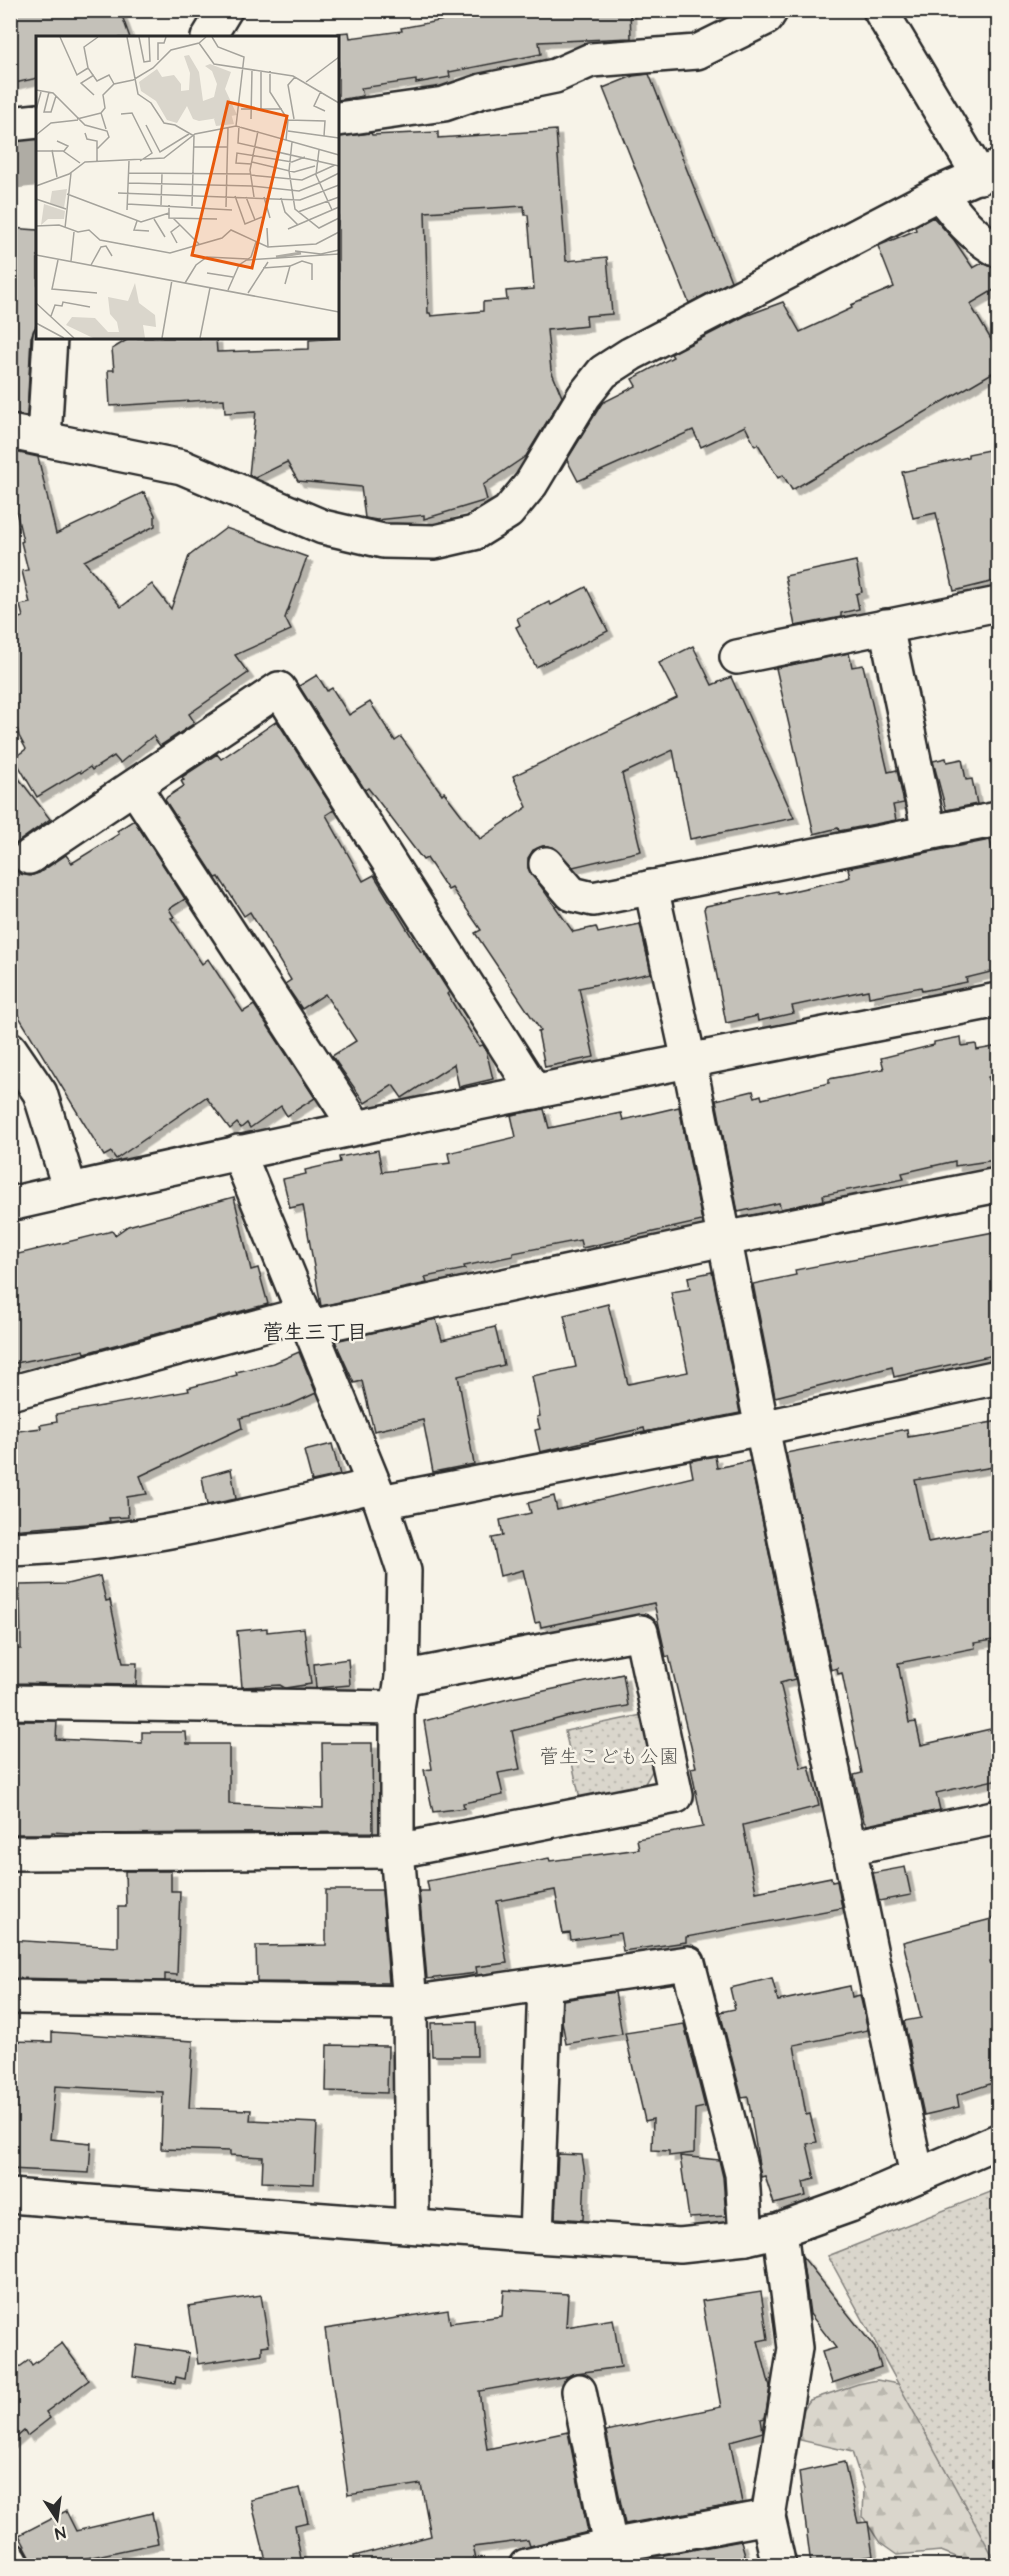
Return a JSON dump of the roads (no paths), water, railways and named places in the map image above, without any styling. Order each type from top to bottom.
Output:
[{"type":"street","points":[[209,36],[225,10]]},
{"type":"street","points":[[339,119],[444,104],[482,91],[555,76],[591,60],[697,52],[766,18],[771,10]]},
{"type":"street","points":[[10,432],[182,467],[323,526],[383,541],[435,542],[474,533],[507,512],[525,491],[584,396],[603,372],[631,354],[939,193],[989,172],[880,10]]},
{"type":"street","points":[[10,124],[36,121]]},
{"type":"street","points":[[939,193],[962,222],[988,245],[999,250]]},
{"type":"street","points":[[44,438],[50,339]]},
{"type":"street","points":[[737,657],[999,604]]},
{"type":"street","points":[[886,627],[929,832]]},
{"type":"street","points":[[28,857],[135,788],[279,689],[535,1092]]},
{"type":"street","points":[[135,788],[356,1127]]},
{"type":"street","points":[[546,864],[572,894],[593,899],[999,819]]},
{"type":"street","points":[[651,887],[689,1061],[762,1428],[917,2176]]},
{"type":"street","points":[[10,1204],[356,1127],[999,1000]]},
{"type":"street","points":[[10,1049],[40,1093],[70,1190]]},
{"type":"street","points":[[238,1152],[377,1494],[404,1571],[397,1851],[410,2003],[412,2226]]},
{"type":"street","points":[[10,1393],[307,1320],[999,1185]]},
{"type":"street","points":[[10,1549],[98,1544],[762,1428],[999,1377]]},
{"type":"street","points":[[10,1702],[400,1693],[641,1632],[676,1796],[397,1851],[10,1853]]},
{"type":"street","points":[[848,1848],[999,1817]]},
{"type":"street","points":[[10,1997],[410,2003],[688,1963],[742,2174],[746,2238]]},
{"type":"street","points":[[536,2236],[545,1984]]},
{"type":"street","points":[[10,2196],[536,2236],[680,2244],[746,2238],[780,2230],[850,2205],[999,2141]]},
{"type":"street","points":[[779,2565],[768,2517],[795,2348],[780,2230]]},
{"type":"street","points":[[579,2391],[612,2556]]},
{"type":"street","points":[[526,2565],[612,2556],[768,2517]]},
{"type":"street","points":[[10,2559],[14,2565]]},
{"type":"waterway","points":[[10,159],[36,156]]},
{"type":"district","name":"菅生三丁目","points":[[315,1332]]},
{"type":"park label","name":"菅生こども公園","points":[[609,1757]]}]
